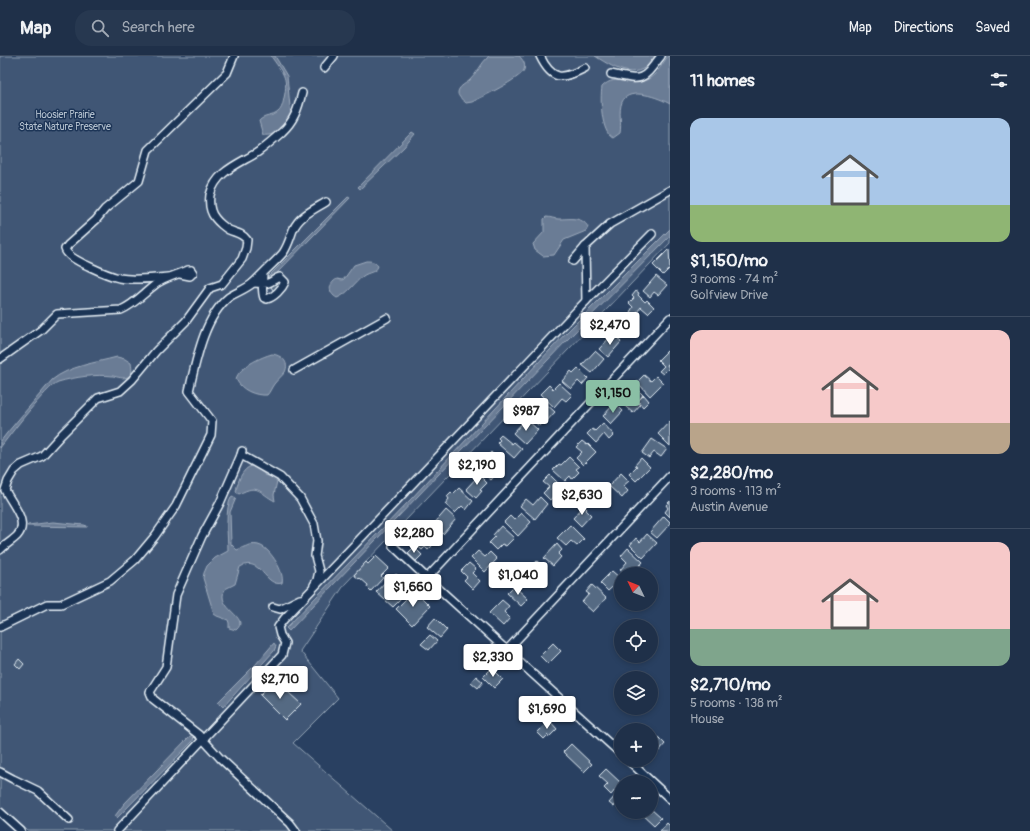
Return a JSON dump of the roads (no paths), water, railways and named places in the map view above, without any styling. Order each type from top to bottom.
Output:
[{"type":"street","points":[[180,274],[168,277],[137,279],[119,278],[78,261],[69,255],[66,249],[96,220],[105,209],[139,181],[148,150],[227,73],[234,56]]},
{"type":"street","points":[[324,68],[334,56]]},
{"type":"street","points":[[540,56],[545,67],[552,74],[561,77],[573,74],[585,68]]},
{"type":"street","points":[[611,74],[637,79],[647,74],[661,56]]},
{"type":"street","points":[[0,550],[18,534],[21,529],[21,518],[5,490],[8,480],[14,471],[21,465],[42,456],[98,398],[120,391],[132,380],[156,352],[186,321],[210,288],[222,284],[242,259],[247,240],[244,236],[229,230],[214,218],[209,200],[211,192],[222,174],[232,166],[258,152],[286,128],[295,116],[302,93]]},
{"type":"street","points":[[573,261],[610,224],[670,190]]},
{"type":"street","points":[[0,626],[47,604],[61,604],[110,582],[135,560],[155,536],[176,506],[211,435],[212,421],[189,390],[202,343],[213,317],[222,304],[230,297],[254,283],[283,253],[298,221],[326,202]]},
{"type":"street","points":[[117,831],[282,655],[285,644],[278,627],[284,619],[586,301],[652,234]]},
{"type":"street","points":[[586,247],[586,301]]},
{"type":"street","points":[[254,283],[263,283],[263,273]]},
{"type":"street","points":[[0,359],[41,330],[57,314],[121,310],[130,306],[157,283],[168,277]]},
{"type":"street","points":[[294,370],[387,318]]},
{"type":"street","points":[[427,578],[670,318]]},
{"type":"street","points":[[273,607],[280,609],[306,597],[318,580],[319,571],[315,556],[317,541],[314,524],[300,498],[280,477],[241,453],[220,503],[202,536],[176,595],[166,667],[150,692],[153,699],[203,739],[220,758],[290,823],[296,831]]},
{"type":"street","points":[[507,650],[670,476]]},
{"type":"street","points":[[393,546],[614,748]]},
{"type":"street","points":[[636,767],[670,798]]},
{"type":"street","points":[[0,772],[13,780],[38,791],[69,820]]},
{"type":"street","points":[[0,812],[21,831]]},
{"type":"park label","name":"Hoosier Prairie State Nature Preserve","points":[[65,120]]}]
